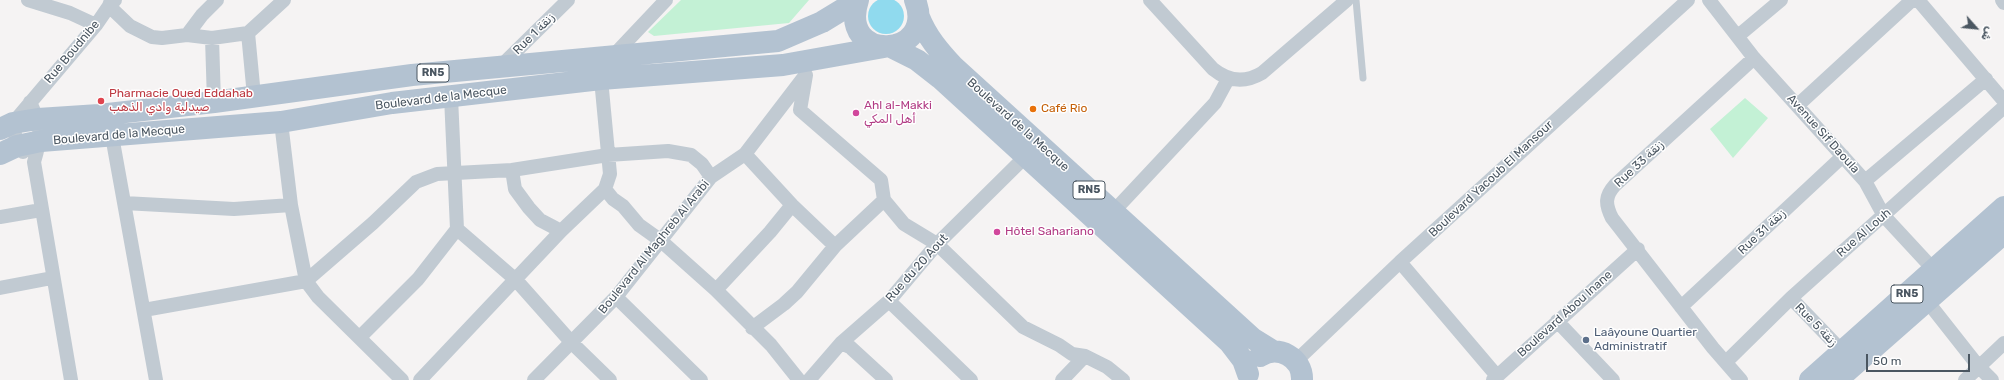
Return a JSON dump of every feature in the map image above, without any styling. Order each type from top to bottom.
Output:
[{"type":"main road","name":"Boulevard de la Mecque","points":[[6,126],[34,110],[99,115],[214,102],[412,75],[778,41],[822,22],[858,0]]},
{"type":"main road","name":"RN5","points":[[858,0],[855,15],[858,31],[865,39],[874,45],[887,47],[929,68],[1230,342],[1243,360],[1248,377]]},
{"type":"main road","name":"Boulevard de la Mecque","points":[[917,8],[926,34],[938,51],[954,67],[1252,338],[1273,351]]},
{"type":"main road","name":"RN5","points":[[887,47],[907,40],[917,25],[917,8]]},
{"type":"main road","name":"Boulevard de la Mecque","points":[[8,150],[40,142],[281,122],[392,103],[601,79],[783,65],[812,66],[887,47]]},
{"type":"main road","name":"RN5","points":[[1810,380],[2004,207]]},
{"type":"main road","name":"RN5","points":[[1841,379],[1927,301],[2001,242]]},
{"type":"main road","name":"RN5","points":[[1248,377],[1251,365],[1256,358],[1264,353],[1273,351],[1290,355],[1301,375]]},
{"type":"street","points":[[28,0],[70,13],[96,25]]},
{"type":"street","points":[[187,35],[202,15],[217,0]]},
{"type":"street","points":[[112,2],[130,26],[152,37],[162,38],[187,35],[212,38],[248,34],[284,0]]},
{"type":"street","name":"Rue 1 زنقة","points":[[500,67],[568,0]]},
{"type":"street","points":[[613,56],[666,0]]},
{"type":"street","points":[[1150,0],[1209,65],[1220,75],[1228,79],[1246,80],[1262,73],[1347,0]]},
{"type":"street","name":"Boulevard Yacoub El Mansour","points":[[1301,375],[1400,262],[1688,0]]},
{"type":"street","name":"Avenue Sif Daoula","points":[[1708,0],[1754,58],[1865,181],[1884,216],[1934,270]]},
{"type":"street","points":[[1738,36],[1781,0]]},
{"type":"street","points":[[1798,105],[1912,0]]},
{"type":"street","points":[[1918,0],[2004,100]]},
{"type":"street","name":"Rue Boudnibe","points":[[34,110],[112,2]]},
{"type":"street","points":[[248,34],[254,96]]},
{"type":"street","points":[[212,38],[214,102]]},
{"type":"street","name":"Rue 33 زنقة","points":[[1741,380],[1681,307],[1638,249],[1612,218],[1608,210],[1607,197],[1610,191],[1754,58]]},
{"type":"street","points":[[812,66],[800,110],[881,180],[884,200],[904,224],[937,244],[1023,327],[1059,345],[1072,354],[1085,356],[1107,367],[1123,380]]},
{"type":"street","name":"Boulevard Al Maghreb Al Arabi","points":[[534,380],[616,297],[711,177],[745,154],[812,66]]},
{"type":"street","points":[[420,380],[561,231],[605,189],[610,174],[601,79]]},
{"type":"street","points":[[1113,212],[1215,103],[1228,79]]},
{"type":"street","points":[[1865,181],[1986,79]]},
{"type":"street","points":[[360,337],[418,279],[457,229],[451,97]]},
{"type":"street","name":"Rue Al Louh","points":[[1726,362],[1791,298],[2004,107]]},
{"type":"street","points":[[34,110],[40,142],[34,162],[52,278],[71,380]]},
{"type":"street","points":[[281,122],[291,205],[306,281],[322,302],[360,337],[402,380]]},
{"type":"street","points":[[6,126],[8,150],[34,162]]},
{"type":"street","points":[[112,136],[156,380]]},
{"type":"street","points":[[144,310],[306,281],[373,223],[416,182],[437,174],[512,170],[608,155],[668,151],[691,155],[702,164],[711,177]]},
{"type":"street","points":[[745,154],[792,205],[835,246]]},
{"type":"street","name":"Rue du 20 Aout","points":[[809,380],[841,343],[888,301],[937,244],[1026,156]]},
{"type":"street","name":"Rue 31 زنقة","points":[[1681,307],[1843,156]]},
{"type":"street","points":[[512,170],[515,189],[529,208],[540,220],[561,231]]},
{"type":"street","points":[[605,189],[613,199],[623,206],[639,225],[660,240],[716,290],[752,328],[771,345],[799,380]]},
{"type":"street","points":[[752,328],[784,304],[797,292],[835,246],[884,200]]},
{"type":"street","points":[[124,203],[234,209],[291,205]]},
{"type":"street","points":[[716,290],[770,232],[792,205]]},
{"type":"street","points":[[0,217],[41,210]]},
{"type":"street","points":[[457,229],[516,280],[572,343],[610,380]]},
{"type":"street","name":"Boulevard Abou Inane","points":[[1495,378],[1638,249]]},
{"type":"street","points":[[1400,262],[1495,378]]},
{"type":"street","points":[[0,288],[52,278]]},
{"type":"street","points":[[616,297],[701,380]]},
{"type":"street","name":"Rue 5 زنقة","points":[[1791,298],[1842,351]]},
{"type":"street","points":[[888,301],[969,379]]},
{"type":"street","points":[[1927,301],[1979,367],[1992,380]]},
{"type":"street","points":[[1557,321],[1613,380]]},
{"type":"street","points":[[841,343],[850,347],[886,380]]},
{"type":"street","points":[[1965,380],[2004,343]]},
{"type":"street","points":[[1062,380],[1085,356]]},
{"type":"lane","points":[[1356,0],[1363,78]]},
{"type":"green space","points":[[681,0],[809,0],[789,23],[654,36],[648,32]]},
{"type":"green space","points":[[1745,98],[1768,118],[1733,158],[1710,129]]},
{"type":"water","points":[[890,-2],[899,3],[903,9],[903,23],[899,29],[890,34],[882,34],[873,29],[869,23],[868,12],[873,3],[879,-1]]},
{"type":"place","name":"Pharmacie Oued Eddahab صيدلية وادي الذهب","points":[[101,101]]},
{"type":"place","name":"Café Rio","points":[[1033,109]]},
{"type":"place","name":"Ahl al-Makki أهل المكي","points":[[856,113]]},
{"type":"place","name":"Hôtel Sahariano","points":[[997,232]]},
{"type":"place","name":"Laâyoune Quartier Administratif","points":[[1586,340]]}]
